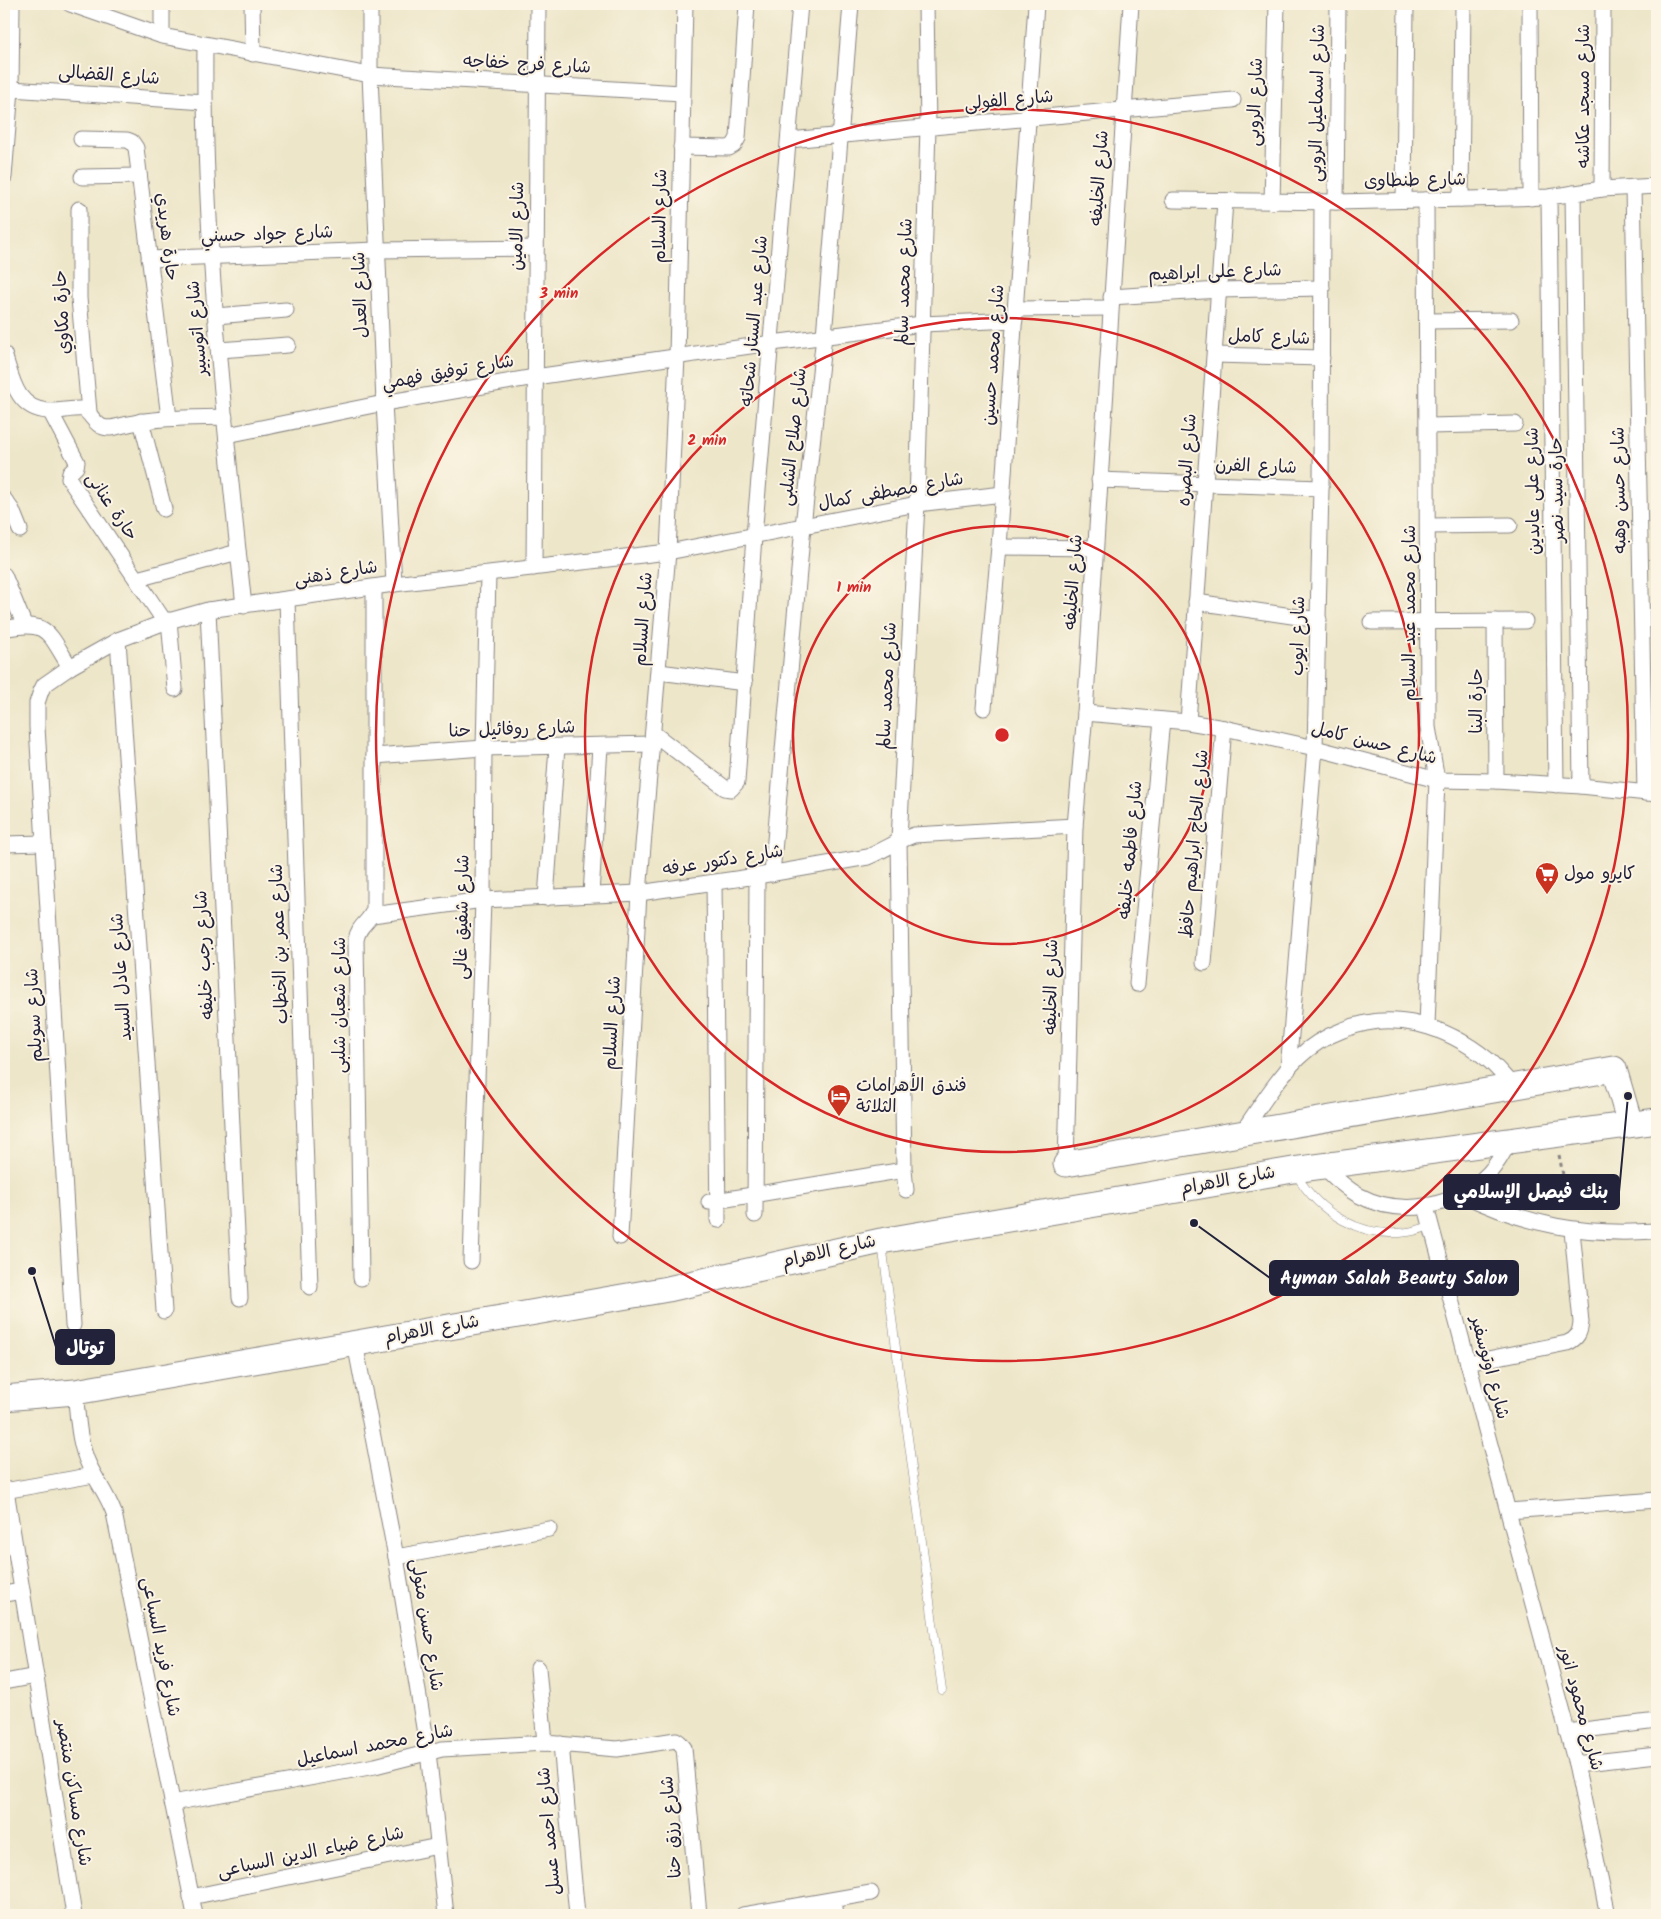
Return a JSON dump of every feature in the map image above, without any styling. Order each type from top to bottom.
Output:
[{"type":"main road","points":[[1066,1164],[1614,1070],[1630,1124]]},
{"type":"main road","name":"شارع الاهرام","points":[[4,1398],[75,1392],[668,1289],[881,1241],[1322,1165],[1657,1121]]},
{"type":"street","points":[[4,176],[12,4]]},
{"type":"street","name":"شارع فرج خفاجه","points":[[70,4],[162,36],[370,74],[682,94]]},
{"type":"street","points":[[162,4],[162,36]]},
{"type":"street","points":[[252,4],[254,54]]},
{"type":"street","name":"شارع العدل","points":[[370,4],[370,74],[394,584]]},
{"type":"street","name":"شارع الامين","points":[[534,568],[538,4]]},
{"type":"street","name":"شارع السلام","points":[[620,1236],[639,893],[668,552],[678,356],[685,4]]},
{"type":"street","points":[[681,146],[729,148],[734,145],[738,138],[747,4]]},
{"type":"street","name":"شارع عبد الستار شحاته","points":[[653,739],[725,788],[731,789],[737,782],[754,536],[800,4]]},
{"type":"street","name":"شارع صلاح الشلبى","points":[[755,1215],[754,1196],[764,875],[824,336],[851,4]]},
{"type":"street","name":"شارع محمد سالم","points":[[906,1190],[904,1170],[899,840],[917,504],[928,127],[926,4]]},
{"type":"street","name":"شارع محمد حسين","points":[[984,708],[1003,494],[1036,4]]},
{"type":"street","name":"شارع الخليفه","points":[[1066,1164],[1075,826],[1131,4]]},
{"type":"street","name":"شارع الروبى","points":[[1272,202],[1277,4]]},
{"type":"street","name":"شارع اسماعيل الروبى","points":[[1329,202],[1338,4]]},
{"type":"street","points":[[1404,200],[1406,4]]},
{"type":"street","points":[[1461,199],[1463,4]]},
{"type":"street","points":[[1530,4],[1531,198]]},
{"type":"street","name":"شارع مسجد عكاشه","points":[[1602,189],[1603,4]]},
{"type":"street","name":"شارع اتوسبير","points":[[205,45],[210,256],[244,606]]},
{"type":"street","name":"شارع القضالى","points":[[8,91],[205,102]]},
{"type":"street","name":"شارع الفولى","points":[[789,140],[1233,100]]},
{"type":"street","name":"حارة هريدي","points":[[81,140],[126,140],[132,142],[136,148],[169,418]]},
{"type":"street","points":[[82,177],[139,176]]},
{"type":"street","name":"شارع طنطاوى","points":[[1173,200],[1329,202],[1531,198],[1602,189],[1657,186]]},
{"type":"street","name":"شارع حسن وهبه","points":[[1633,188],[1651,794]]},
{"type":"street","name":"حارة سيد نصر","points":[[1574,194],[1581,786]]},
{"type":"street","name":"شارع على عابدين","points":[[1549,197],[1556,785]]},
{"type":"street","name":"شارع محمد عبد السلام","points":[[1426,200],[1428,727],[1437,780],[1428,1025]]},
{"type":"street","name":"شارع البصره","points":[[1188,722],[1225,201]]},
{"type":"street","name":"شارع ايوب","points":[[1288,1070],[1315,748],[1321,488],[1322,288],[1329,202]]},
{"type":"street","name":"حارة مكاوي","points":[[79,208],[79,298],[89,412]]},
{"type":"street","name":"شارع جواد حسني","points":[[149,259],[378,250],[536,248]]},
{"type":"street","name":"شارع على ابراهيم","points":[[922,324],[1219,290],[1322,288]]},
{"type":"street","points":[[216,316],[286,310]]},
{"type":"street","points":[[1427,321],[1511,320]]},
{"type":"street","name":"شارع توفيق فهمي","points":[[227,435],[384,403],[535,377],[772,342],[922,324]]},
{"type":"street","points":[[219,350],[288,345]]},
{"type":"street","points":[[4,354],[11,397],[41,410],[77,409],[89,412],[97,424],[109,428],[141,421],[169,418],[225,417]]},
{"type":"street","name":"شارع كامل","points":[[1215,356],[1322,358]]},
{"type":"street","name":"حارة عنانى","points":[[50,411],[77,462],[76,467],[70,473],[70,479],[167,621]]},
{"type":"street","points":[[141,421],[164,509]]},
{"type":"street","points":[[1428,426],[1515,424]]},
{"type":"street","name":"شارع الفرن","points":[[1099,480],[1321,488]]},
{"type":"street","name":"شارع مصطفى كمال","points":[[668,552],[917,504],[1003,494]]},
{"type":"street","points":[[4,499],[12,510],[20,530]]},
{"type":"street","points":[[1428,526],[1510,525]]},
{"type":"street","points":[[999,547],[1095,548]]},
{"type":"street","points":[[137,579],[238,552]]},
{"type":"street","name":"شارع ذهنى","points":[[37,703],[44,685],[118,640],[167,621],[208,610],[394,584],[668,552]]},
{"type":"street","name":"شارع شفيق غالى","points":[[471,1261],[482,900],[488,574]]},
{"type":"street","points":[[4,575],[24,624]]},
{"type":"street","points":[[372,915],[374,898],[374,587]]},
{"type":"street","name":"شارع عمر بن الخطاب","points":[[287,600],[310,1287]]},
{"type":"street","points":[[1196,602],[1318,620]]},
{"type":"street","name":"شارع رجب خليفه","points":[[208,610],[240,1298]]},
{"type":"street","points":[[167,621],[175,689]]},
{"type":"street","name":"حارة البنا","points":[[1495,621],[1496,781]]},
{"type":"street","points":[[1371,622],[1525,621]]},
{"type":"street","points":[[4,629],[24,624],[43,629],[49,635],[70,668]]},
{"type":"street","name":"شارع عادل السيد","points":[[118,640],[164,1311]]},
{"type":"street","points":[[659,672],[745,683]]},
{"type":"street","name":"شارع سويلم","points":[[37,703],[72,1325]]},
{"type":"street","name":"شارع حسن كامل","points":[[1084,713],[1188,722],[1224,728],[1315,748],[1437,780],[1581,786],[1651,794]]},
{"type":"street","name":"شارع فاطمه خليفه","points":[[1137,984],[1162,720]]},
{"type":"street","name":"شارع الحاج ابراهيم حافظ","points":[[1204,963],[1224,728]]},
{"type":"street","name":"شارع روفائيل حنا","points":[[374,756],[484,748],[600,746],[653,739]]},
{"type":"street","points":[[591,895],[600,746]]},
{"type":"street","points":[[546,898],[557,747]]},
{"type":"street","name":"شارع دكتور عرفه","points":[[372,915],[482,900],[639,893],[764,875],[868,856],[883,851],[899,840],[914,835],[1075,826]]},
{"type":"street","points":[[4,844],[44,843]]},
{"type":"street","points":[[714,883],[713,1201],[718,1220]]},
{"type":"street","name":"شارع شعبان شلبى","points":[[361,1278],[356,940],[360,927],[372,915]]},
{"type":"street","points":[[1241,1134],[1288,1070],[1311,1047],[1331,1034],[1354,1025],[1379,1020],[1403,1020],[1428,1025],[1449,1035],[1488,1060],[1514,1087]]},
{"type":"street","points":[[1322,1165],[1338,1182],[1358,1195],[1379,1204],[1402,1208],[1426,1207],[1462,1194],[1477,1184],[1490,1172],[1510,1140]]},
{"type":"street","points":[[713,1201],[754,1196],[904,1170]]},
{"type":"street","points":[[1462,1194],[1490,1207],[1526,1220],[1572,1230],[1627,1233],[1655,1231]]},
{"type":"street","name":"شارع اوتوسفير","points":[[1426,1207],[1508,1511]]},
{"type":"street","points":[[1468,1363],[1567,1343],[1576,1338],[1581,1322],[1572,1230]]},
{"type":"street","name":"شارع حسن متولى","points":[[355,1343],[396,1557],[428,1752],[446,1915]]},
{"type":"street","name":"شارع فريد السباعى","points":[[75,1392],[80,1439],[88,1464],[103,1487],[114,1513],[195,1915]]},
{"type":"street","points":[[5,1490],[94,1475]]},
{"type":"street","name":"شارع مساكن منتصر","points":[[5,1490],[74,1915]]},
{"type":"street","points":[[1508,1511],[1657,1500]]},
{"type":"street","name":"شارع محمود انور","points":[[1508,1511],[1576,1764],[1608,1915]]},
{"type":"street","points":[[396,1557],[549,1529]]},
{"type":"street","points":[[4,1594],[22,1591]]},
{"type":"street","name":"شارع احمد عسل","points":[[538,1668],[553,1743],[577,1915]]},
{"type":"street","points":[[4,1682],[36,1676]]},
{"type":"street","points":[[1567,1732],[1657,1721]]},
{"type":"street","name":"شارع محمد اسماعيل","points":[[172,1804],[375,1766],[428,1752],[457,1747],[553,1743],[617,1749],[676,1740]]},
{"type":"street","name":"شارع رزق حنا","points":[[676,1740],[684,1748],[699,1915]]},
{"type":"street","points":[[1576,1764],[1657,1755]]},
{"type":"street","name":"شارع ضياء الدين السباعى","points":[[191,1897],[438,1846]]},
{"type":"street","points":[[753,1914],[871,1893]]},
{"type":"street","points":[[833,1900],[836,1915]]},
{"type":"lane","points":[[1294,1170],[1305,1190],[1321,1206],[1341,1220],[1362,1229],[1385,1233],[1408,1232],[1431,1226]]},
{"type":"lane","points":[[881,1241],[942,1690]]},
{"type":"path","points":[[1555,1134],[1565,1185]]},
{"type":"place","name":"كايرو مول","points":[[1547,895]]},
{"type":"place","name":"بنك فيصل الإسلامي","points":[[1628,1096]]},
{"type":"place","name":"فندق الأهرامات الثلاثة","points":[[839,1117]]},
{"type":"place","name":"Ayman Salah Beauty Salon","points":[[1194,1223]]},
{"type":"place","name":"توتال","points":[[32,1271]]}]
